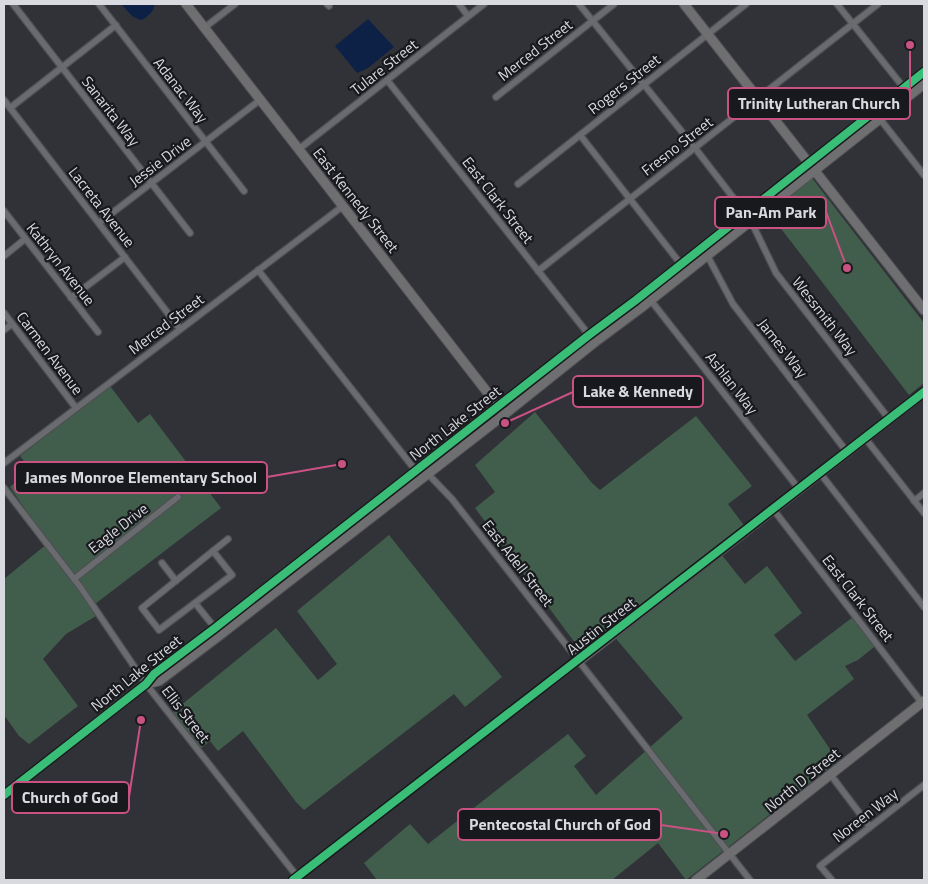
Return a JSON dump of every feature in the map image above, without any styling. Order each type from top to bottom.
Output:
[{"type":"street","name":"Sanarita Way","points":[[13,4],[190,233]]},
{"type":"street","name":"Adanac Way","points":[[99,4],[244,191]]},
{"type":"street","name":"East Kennedy Street","points":[[186,4],[502,411]]},
{"type":"street","points":[[204,28],[235,4]]},
{"type":"street","points":[[459,4],[468,16]]},
{"type":"street","name":"Tulare Street","points":[[299,149],[484,4]]},
{"type":"street","name":"Wessmith Way","points":[[579,4],[748,217],[776,273],[889,419]]},
{"type":"street","name":"Merced Street","points":[[496,97],[614,4]]},
{"type":"street","points":[[684,4],[924,310]]},
{"type":"street","name":"Rogers Street","points":[[518,184],[746,4]]},
{"type":"street","points":[[837,4],[904,88]]},
{"type":"street","name":"Fresno Street","points":[[538,271],[878,4]]},
{"type":"street","points":[[10,108],[116,26]]},
{"type":"street","name":"North Lake Street","points":[[813,167],[924,72]]},
{"type":"street","name":"East Clark Street","points":[[388,80],[589,335]]},
{"type":"street","name":"North Lake Street","points":[[4,795],[146,684],[159,681],[347,525],[416,471],[502,411],[594,342],[683,267],[924,84]]},
{"type":"street","name":"Lacreta Avenue","points":[[4,100],[180,329]]},
{"type":"street","name":"Jessie Drive","points":[[99,223],[260,100]]},
{"type":"street","points":[[880,119],[924,175]]},
{"type":"street","points":[[580,135],[683,267]]},
{"type":"street","name":"Merced Street","points":[[4,463],[343,206]]},
{"type":"street","name":"Kathryn Avenue","points":[[4,211],[98,332]]},
{"type":"street","name":"North Lake Street","points":[[683,267],[707,255],[748,217]]},
{"type":"street","points":[[4,256],[25,238]]},
{"type":"street","name":"James Way","points":[[707,255],[733,304],[847,452]]},
{"type":"street","points":[[71,298],[125,257]]},
{"type":"street","points":[[258,270],[416,471],[427,473]]},
{"type":"street","name":"North Lake Street","points":[[218,632],[360,526],[427,473],[589,335],[648,297]]},
{"type":"street","name":"Ashlan Way","points":[[648,297],[799,489]]},
{"type":"street","name":"Carmen Avenue","points":[[4,313],[76,408]]},
{"type":"street","points":[[4,330],[12,324]]},
{"type":"street","name":"Austin Street","points":[[297,879],[924,392]]},
{"type":"street","points":[[865,438],[924,513]]},
{"type":"street","name":"East Adell Street","points":[[427,473],[452,499],[750,880]]},
{"type":"street","points":[[820,473],[924,607]]},
{"type":"street","name":"Ellis Street","points":[[4,488],[74,579],[146,684],[297,879]]},
{"type":"street","points":[[914,501],[924,493]]},
{"type":"street","name":"Eagle Drive","points":[[74,579],[178,497]]},
{"type":"street","name":"East Clark Street","points":[[773,509],[923,702]]},
{"type":"street","points":[[347,525],[360,526]]},
{"type":"street","points":[[213,551],[232,575],[160,630],[142,608],[176,581],[213,551],[228,539]]},
{"type":"street","points":[[162,563],[176,581]]},
{"type":"street","points":[[195,604],[218,632]]},
{"type":"street","name":"North D Street","points":[[696,880],[923,702]]},
{"type":"street","points":[[830,774],[870,827]]},
{"type":"street","name":"Noreen Way","points":[[832,880],[820,866],[924,785]]},
{"type":"green space","points":[[812,178],[924,323],[924,383],[909,395],[769,213]]},
{"type":"green space","points":[[110,386],[138,423],[150,414],[221,508],[95,604],[101,613],[66,634],[43,659],[78,706],[29,744],[19,736],[4,715],[4,579],[48,543],[10,487],[30,469],[20,456]]},
{"type":"green space","points":[[535,412],[592,483],[600,490],[696,416],[752,486],[728,504],[749,532],[721,554],[745,584],[767,566],[802,613],[774,635],[795,661],[857,614],[879,643],[858,660],[845,666],[854,679],[807,715],[838,761],[686,880],[658,843],[612,880],[377,880],[364,863],[410,824],[428,844],[568,734],[586,756],[574,766],[596,795],[683,718],[612,634],[584,655],[475,508],[495,492],[475,465]]},
{"type":"green space","points":[[389,535],[502,677],[465,707],[454,694],[304,810],[243,731],[218,751],[210,741],[199,750],[169,715],[276,628],[318,680],[337,664],[297,611]]},
{"type":"water","points":[[121,4],[154,4],[154,7],[151,13],[142,20],[132,16]]},
{"type":"water","points":[[368,19],[394,47],[368,68],[357,73],[335,46]]},
{"type":"cycle path","points":[[4,795],[146,684],[154,674],[636,300],[924,72]]},
{"type":"cycle path","points":[[293,880],[924,392]]},
{"type":"place","name":"Trinity Lutheran Church","points":[[910,45]]},
{"type":"place","name":"Pan-Am Park","points":[[847,268]]},
{"type":"place","name":"Lake & Kennedy","points":[[505,423]]},
{"type":"place","name":"James Monroe Elementary School","points":[[342,464]]},
{"type":"place","name":"Church of God","points":[[141,720]]},
{"type":"place","name":"Pentecostal Church of God","points":[[724,834]]}]
